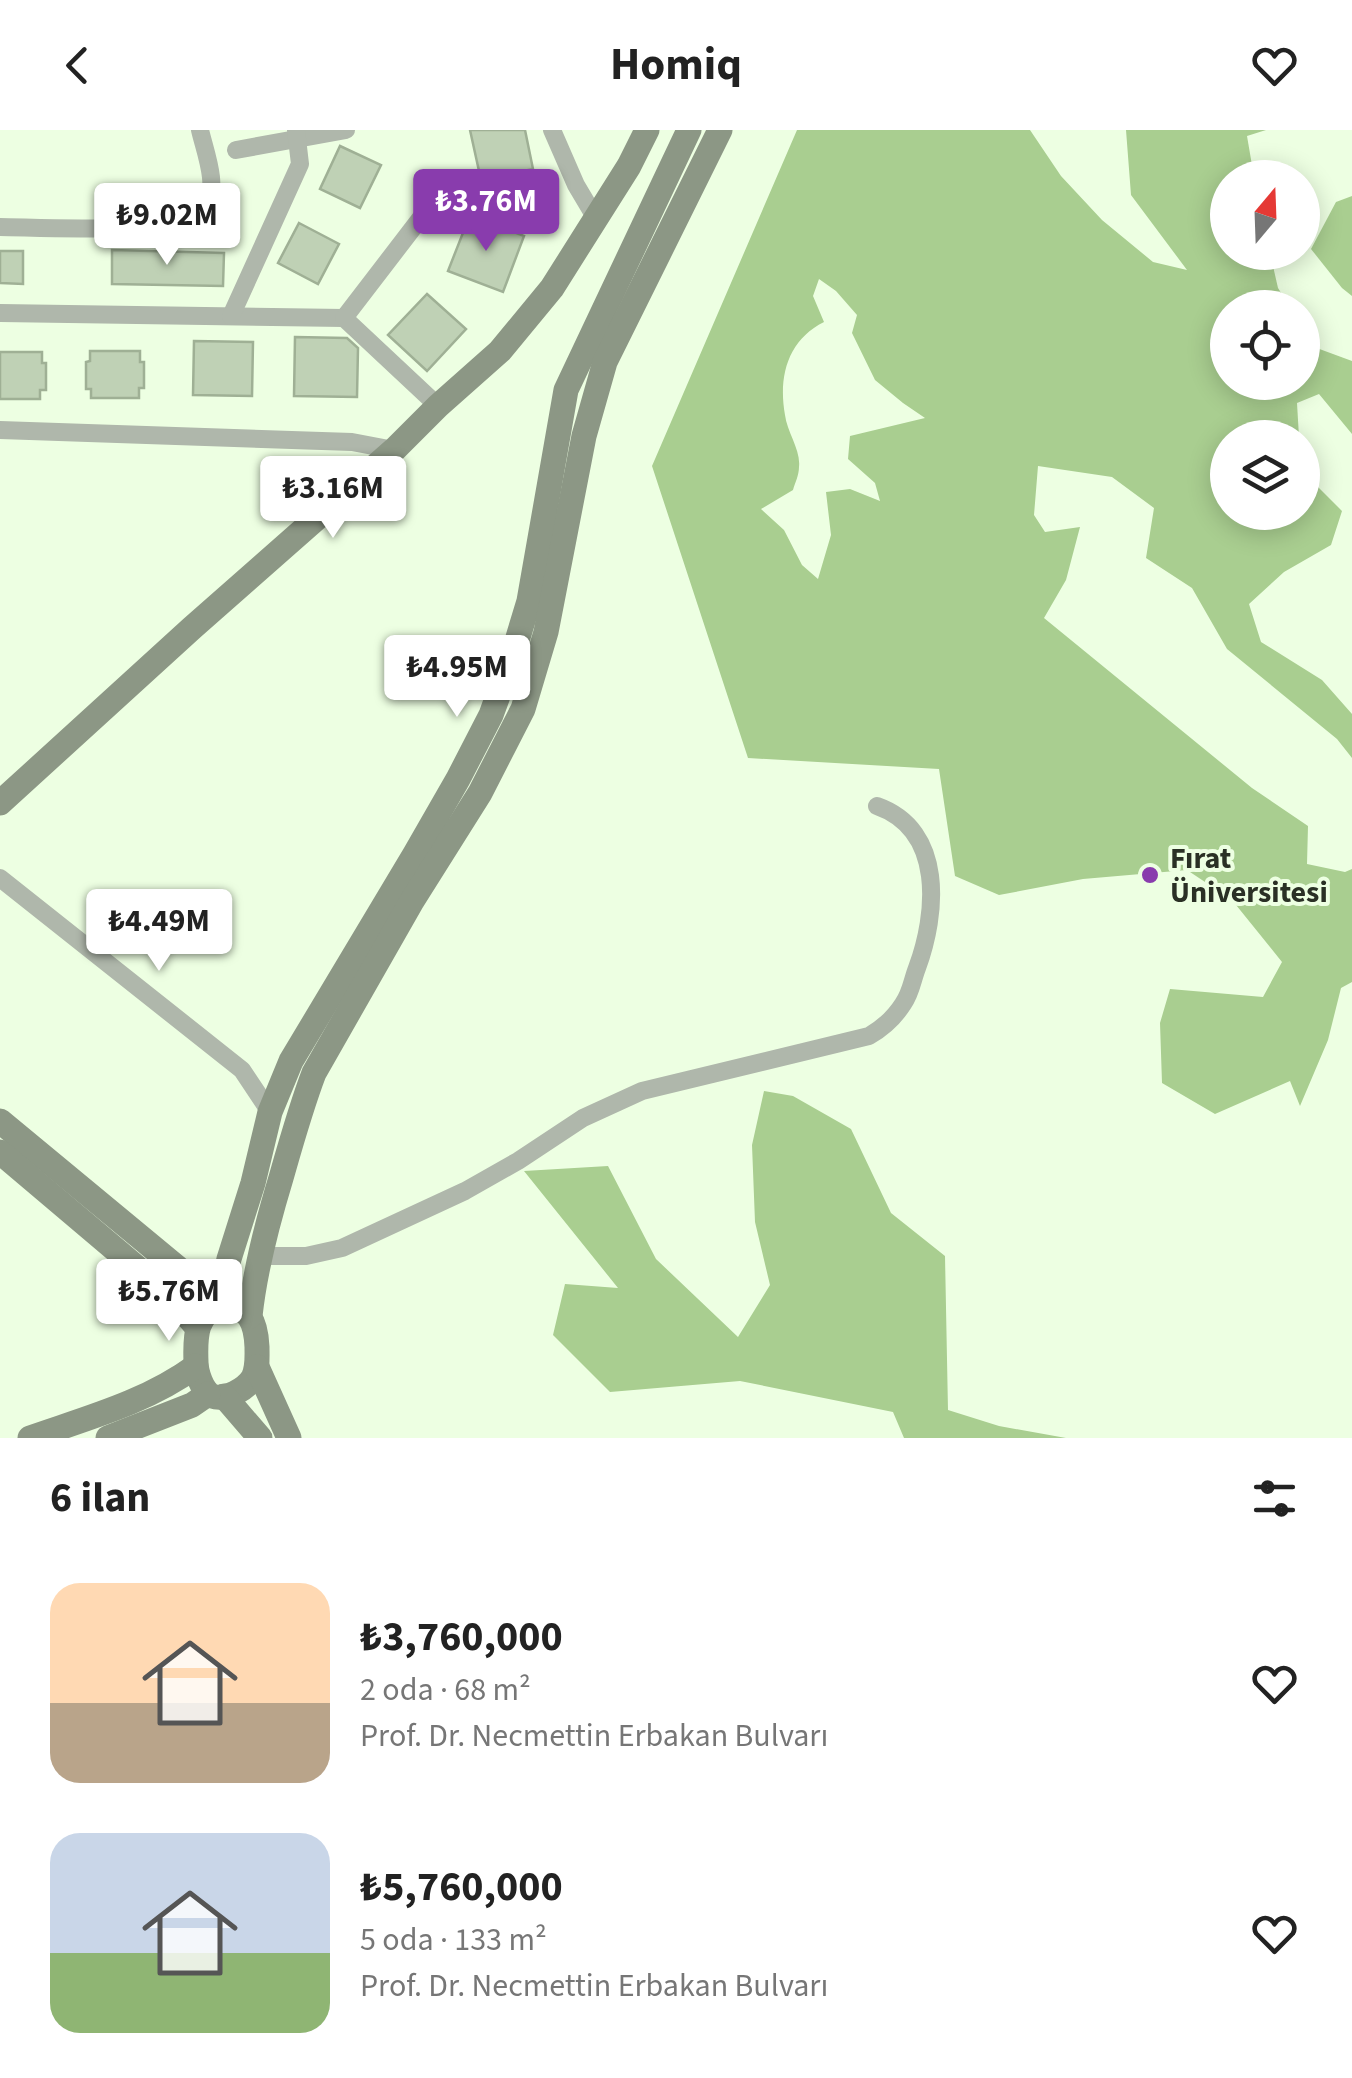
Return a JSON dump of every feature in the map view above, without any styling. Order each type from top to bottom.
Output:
[{"type":"main road","points":[[0,803],[500,351],[552,288],[629,166],[647,130]]},
{"type":"main road","points":[[260,1438],[216,1395],[196,1366],[201,1317],[218,1305],[270,1112],[291,1061],[415,854],[491,714],[529,600],[566,390],[689,130]]},
{"type":"main road","points":[[250,1316],[260,1256],[314,1073],[412,901],[480,793],[522,709],[546,632],[584,436],[605,362],[720,130]]},
{"type":"main road","points":[[0,1121],[186,1274],[218,1305],[237,1307],[250,1316],[255,1325],[257,1367],[289,1438]]},
{"type":"main road","points":[[0,1152],[168,1294],[198,1327]]},
{"type":"main road","points":[[30,1438],[140,1399],[196,1366]]},
{"type":"main road","points":[[108,1438],[245,1387],[257,1367]]},
{"type":"street","points":[[0,226],[124,228],[192,218],[203,211],[211,194],[200,130]]},
{"type":"street","points":[[236,150],[297,134],[346,130]]},
{"type":"street","points":[[552,130],[596,218]]},
{"type":"street","points":[[232,316],[300,164],[297,134]]},
{"type":"street","points":[[344,318],[423,215]]},
{"type":"street","points":[[0,312],[344,318],[438,406]]},
{"type":"street","points":[[0,430],[352,442],[394,450]]},
{"type":"street","points":[[260,1256],[306,1256],[342,1248],[466,1192],[583,1118],[642,1091],[869,1036],[878,1030],[894,1017],[908,995],[927,940],[932,907],[929,871],[918,837],[896,815],[877,806]]},
{"type":"street","points":[[0,878],[242,1070],[270,1112]]},
{"type":"green space","points":[[797,130],[1030,130],[1061,176],[1102,220],[1153,262],[1187,270],[1131,195],[1126,130],[1266,130],[1247,136],[1251,160],[1210,160],[1210,270],[1274,270],[1279,290],[1210,290],[1210,400],[1304,400],[1297,403],[1298,420],[1210,420],[1210,530],[1320,530],[1320,489],[1342,511],[1331,545],[1284,572],[1249,604],[1261,642],[1322,680],[1352,714],[1352,758],[1337,739],[1227,649],[1192,588],[1146,558],[1154,508],[1112,477],[1038,466],[1034,515],[1045,532],[1080,527],[1066,580],[1044,618],[1252,788],[1308,826],[1307,864],[1345,872],[1352,869],[1352,982],[1341,988],[1328,1040],[1300,1106],[1290,1081],[1215,1114],[1162,1083],[1160,1023],[1170,989],[1263,997],[1282,962],[1232,900],[1187,870],[1083,879],[999,895],[955,876],[939,769],[748,758],[652,466]],"holes":[[[819,279],[857,315],[852,333],[875,380],[925,418],[850,436],[848,459],[875,483],[880,501],[850,489],[826,492],[831,535],[818,579],[802,565],[784,530],[761,509],[793,490],[798,473],[799,461],[785,415],[783,387],[794,349],[824,322],[813,296]]]},
{"type":"green space","points":[[1352,196],[1352,296],[1320,260],[1320,232],[1336,202]]},
{"type":"green space","points":[[1320,349],[1352,361],[1352,434],[1320,395]]},
{"type":"green space","points":[[764,1091],[793,1096],[851,1129],[891,1213],[945,1256],[948,1410],[999,1426],[1066,1438],[904,1438],[893,1412],[740,1381],[610,1392],[553,1335],[565,1284],[618,1288],[524,1171],[608,1166],[656,1259],[738,1337],[770,1285],[755,1222],[752,1145]]},
{"type":"building","points":[[470,130],[525,130],[533,169],[481,180]]},
{"type":"building","points":[[340,146],[381,165],[360,208],[320,189]]},
{"type":"building","points":[[470,215],[524,236],[503,292],[448,271]]},
{"type":"building","points":[[299,223],[339,244],[318,284],[278,263]]},
{"type":"building","points":[[112,250],[224,253],[223,286],[112,284]]},
{"type":"building","points":[[0,251],[23,251],[23,284],[0,283]]},
{"type":"building","points":[[427,294],[466,329],[427,371],[388,335]]},
{"type":"building","points":[[295,337],[347,338],[358,348],[357,397],[294,396]]},
{"type":"building","points":[[194,341],[253,342],[252,396],[193,395]]},
{"type":"building","points":[[90,351],[140,351],[144,388],[139,388],[139,398],[91,398],[91,389],[86,389]]},
{"type":"building","points":[[0,352],[42,352],[46,390],[40,390],[40,399],[0,399]]},
{"type":"place","name":"Fırat Üniversitesi","points":[[1150,875]]}]
